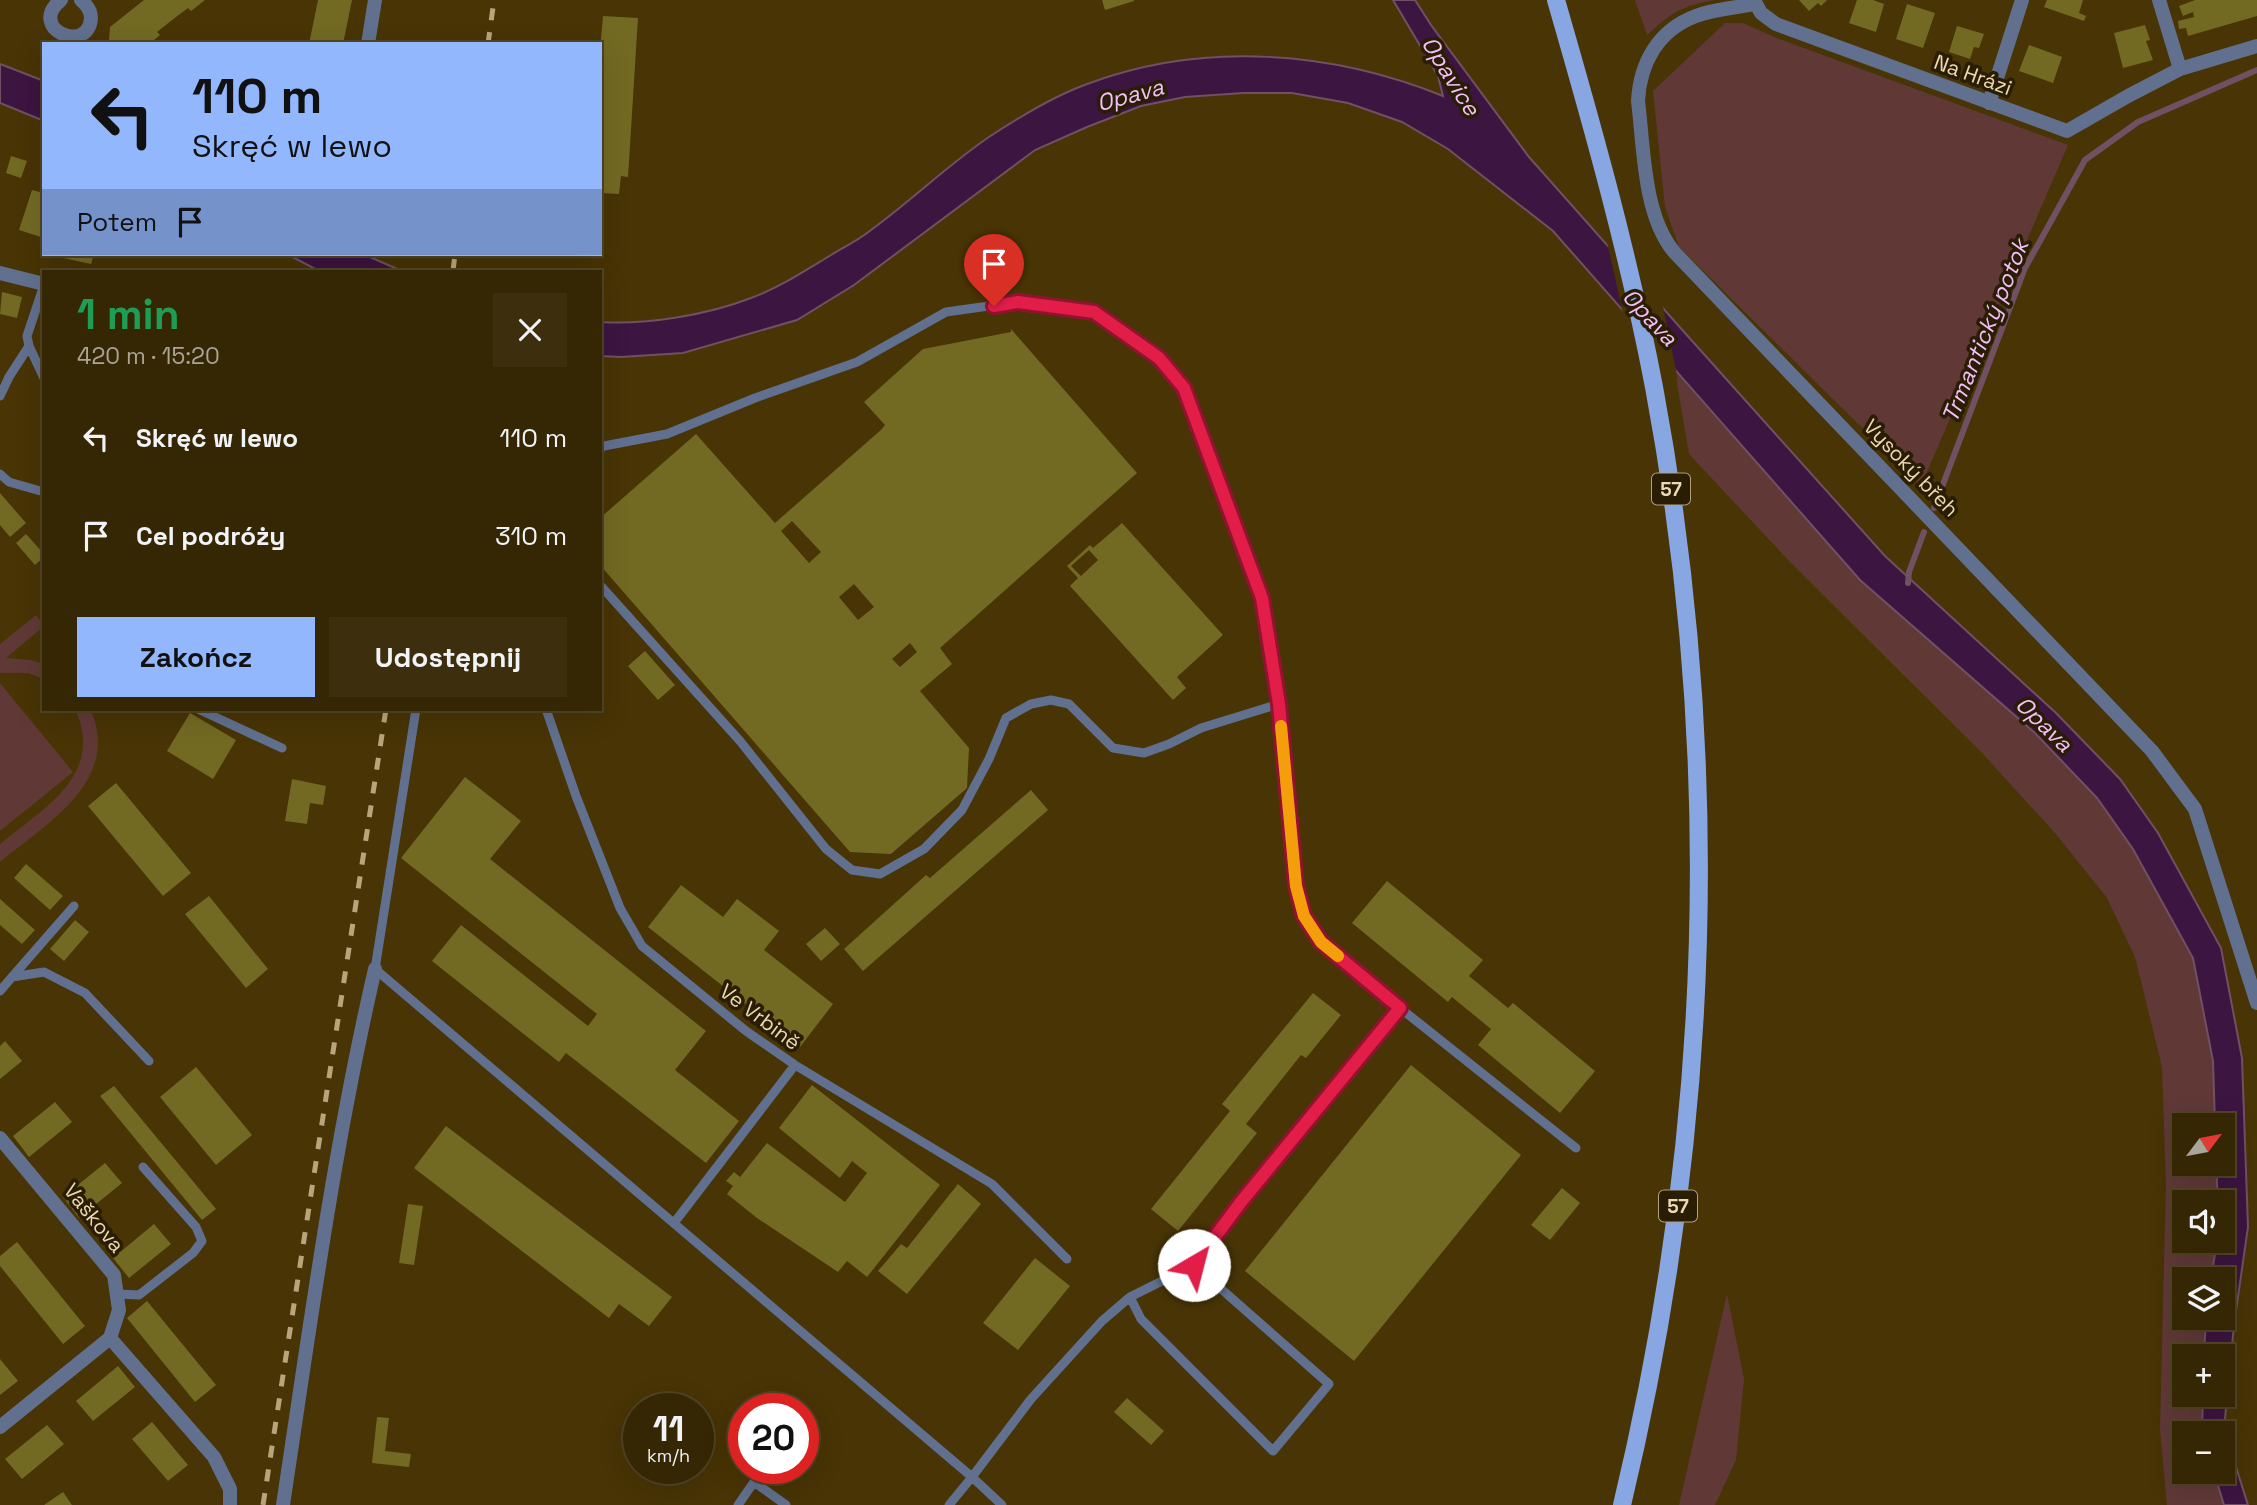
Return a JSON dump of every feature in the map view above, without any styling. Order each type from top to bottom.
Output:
[{"type":"main road","name":"57","points":[[1556,0],[1581,84],[1639,311],[1656,400],[1674,506],[1685,602],[1693,685],[1698,794],[1699,903],[1693,1064],[1679,1202],[1654,1359],[1622,1505]]},
{"type":"street","points":[[60,0],[51,13],[52,26],[61,35],[74,37],[86,31],[91,19],[88,6],[81,0]]},
{"type":"street","points":[[368,42],[375,0]]},
{"type":"street","points":[[1989,103],[2022,0]]},
{"type":"street","points":[[2159,0],[2180,69]]},
{"type":"street","name":"Na Hrázi","points":[[1754,2],[1761,13],[1776,24],[2067,131],[2180,69],[2257,47]]},
{"type":"street","name":"Vysoký břeh","points":[[1754,2],[1707,13],[1681,23],[1659,41],[1645,65],[1638,101],[1650,197],[1659,230],[1675,253],[2152,751],[2195,809],[2257,1003]]},
{"type":"street","points":[[0,273],[42,284]]},
{"type":"street","points":[[283,1505],[330,1196],[356,1048],[374,969]]},
{"type":"street","name":"Vaškova","points":[[0,1138],[114,1275],[119,1310],[110,1338]]},
{"type":"street","points":[[0,1427],[110,1338],[214,1457],[230,1489],[230,1505]]},
{"type":"lane","points":[[42,291],[27,336],[42,374]]},
{"type":"lane","points":[[602,448],[667,434],[755,398],[857,362],[946,312],[1018,302],[1094,312],[1159,358],[1184,388],[1262,598],[1279,704],[1296,886],[1304,916],[1321,942],[1576,1149]]},
{"type":"lane","points":[[0,396],[29,345]]},
{"type":"lane","points":[[0,474],[9,482],[42,491]]},
{"type":"lane","points":[[602,587],[740,741],[826,849],[852,870],[880,874],[924,849],[962,810],[989,759],[1006,718],[1031,704],[1051,700],[1069,704],[1114,748],[1144,753],[1200,728],[1279,704]]},
{"type":"lane","points":[[205,711],[282,748]]},
{"type":"lane","points":[[416,711],[374,969],[972,1476],[1002,1505]]},
{"type":"lane","name":"Ve Vrbině","points":[[547,711],[576,796],[620,908],[642,946],[746,1031],[795,1065],[992,1184],[1067,1259]]},
{"type":"lane","points":[[0,991],[74,906]]},
{"type":"lane","points":[[12,977],[44,972],[85,993],[149,1061]]},
{"type":"lane","points":[[949,1505],[1031,1399],[1094,1329],[1130,1297],[1194,1265],[1241,1202],[1400,1008]]},
{"type":"lane","points":[[674,1223],[795,1065]]},
{"type":"lane","points":[[117,1294],[139,1295],[202,1241],[196,1227],[143,1167]]},
{"type":"lane","points":[[1130,1297],[1141,1319],[1273,1451],[1329,1384],[1194,1265]]},
{"type":"lane","points":[[738,1505],[754,1482],[786,1505]]},
{"type":"shaded area","points":[[1635,0],[1715,0],[1677,12],[1647,35]]},
{"type":"shaded area","points":[[1725,23],[1743,23],[1774,37],[2068,145],[1921,486],[1679,247],[1665,207],[1653,91]]},
{"type":"shaded area","points":[[1675,371],[1860,580],[2035,733],[2097,798],[2133,848],[2193,958],[2213,1061],[2215,1113],[2172,1113],[2172,1176],[2217,1176],[2217,1190],[2172,1190],[2172,1253],[2215,1253],[2213,1267],[2172,1267],[2172,1330],[2205,1330],[2205,1344],[2172,1344],[2172,1407],[2203,1407],[2203,1421],[2172,1421],[2172,1484],[2218,1484],[2224,1505],[2167,1505],[2160,1429],[2166,1185],[2162,1067],[2135,957],[2107,898],[2055,833],[1982,753],[1789,561],[1689,454]]},
{"type":"shaded area","points":[[36,615],[42,628],[6,658],[42,663],[42,678],[28,673],[0,673],[0,644]]},
{"type":"shaded area","points":[[0,683],[73,772],[0,831]]},
{"type":"shaded area","points":[[76,711],[91,711],[97,734],[96,758],[88,779],[75,798],[57,816],[0,862],[0,844],[51,803],[76,771],[82,753],[82,732]]},
{"type":"shaded area","points":[[1727,1294],[1744,1379],[1736,1460],[1715,1505],[1679,1505]]},
{"type":"water","points":[[1393,0],[1415,0],[1529,157],[1685,333],[1885,556],[2056,713],[2120,779],[2158,833],[2221,948],[2242,1058],[2248,1227],[2235,1318],[2235,1267],[2213,1267],[2215,1253],[2235,1253],[2235,1190],[2217,1190],[2217,1176],[2235,1176],[2235,1113],[2215,1113],[2213,1061],[2193,958],[2133,849],[2097,798],[2035,733],[1860,580],[1553,231],[1448,149],[1402,122],[1348,103],[1292,93],[1185,97],[1141,106],[1035,150],[854,285],[797,320],[683,353],[602,356],[602,322],[637,322],[696,314],[734,304],[772,289],[866,234],[961,157],[1015,120],[1090,83],[1133,70],[1178,61],[1268,57],[1357,69],[1443,96],[1438,76]]},
{"type":"water","points":[[0,64],[42,80],[42,120],[0,103]]},
{"type":"water","points":[[291,256],[368,256],[400,270],[317,270]]},
{"type":"water","points":[[2205,1330],[2234,1330],[2232,1344],[2205,1344]]},
{"type":"water","points":[[2203,1407],[2226,1407],[2225,1421],[2202,1421]]},
{"type":"water","points":[[2235,1464],[2248,1505],[2224,1505],[2218,1484],[2235,1484]]},
{"type":"pier","points":[[1606,238],[1662,302],[1678,380],[1624,318]]},
{"type":"building","points":[[144,0],[205,0],[191,11],[188,8],[176,17],[157,32],[160,35],[151,42],[110,42],[110,27]]},
{"type":"building","points":[[318,0],[352,0],[343,42],[309,42]]},
{"type":"building","points":[[1102,0],[1134,0],[1134,1],[1105,10]]},
{"type":"building","points":[[1799,0],[1827,0],[1821,6],[1818,3],[1809,11]]},
{"type":"building","points":[[1857,0],[1873,0],[1884,4],[1876,32],[1849,23]]},
{"type":"building","points":[[2047,0],[2083,0],[2079,13],[2086,16],[2084,21],[2044,7]]},
{"type":"building","points":[[2195,0],[2257,0],[2257,16],[2188,36],[2186,28],[2179,29],[2178,21],[2194,17],[2193,12],[2183,16],[2179,6]]},
{"type":"building","points":[[1907,4],[1935,13],[1923,48],[1896,39]]},
{"type":"building","points":[[603,16],[638,18],[628,177],[621,176],[619,194],[602,193],[601,42]]},
{"type":"building","points":[[2145,25],[2150,40],[2146,41],[2153,60],[2123,68],[2114,33]]},
{"type":"building","points":[[1957,26],[1984,34],[1979,48],[1974,47],[1970,59],[1949,52]]},
{"type":"building","points":[[2029,45],[2062,57],[2053,83],[2019,71]]},
{"type":"building","points":[[11,156],[27,161],[21,178],[6,173]]},
{"type":"building","points":[[32,190],[42,192],[42,237],[19,230]]},
{"type":"building","points":[[64,256],[93,256],[91,264]]},
{"type":"building","points":[[2,292],[22,297],[17,318],[0,314]]},
{"type":"building","points":[[1011,329],[1137,473],[940,648],[952,664],[920,691],[969,748],[967,788],[891,854],[850,852],[602,567],[602,516],[696,434],[775,523],[882,429],[885,425],[864,402],[923,349],[1011,332]],"holes":[[[792,521],[821,552],[809,563],[781,531]],[[854,584],[874,607],[858,620],[839,597]],[[910,643],[917,652],[900,667],[892,659]]]},
{"type":"building","points":[[0,493],[26,523],[10,537],[0,525]]},
{"type":"building","points":[[1122,523],[1223,635],[1177,677],[1186,688],[1173,700],[1070,586],[1078,578],[1067,566],[1090,545],[1093,548]],"holes":[[[1089,550],[1098,560],[1081,576],[1071,566]]]},
{"type":"building","points":[[26,534],[42,552],[42,559],[35,565],[16,543]]},
{"type":"building","points":[[645,651],[675,685],[658,700],[628,666]]},
{"type":"building","points":[[190,713],[236,740],[213,779],[167,751]]},
{"type":"building","points":[[465,777],[521,821],[490,859],[706,1031],[675,1070],[739,1121],[706,1163],[566,1053],[559,1062],[432,961],[461,925],[588,1026],[597,1014],[401,858]]},
{"type":"building","points":[[292,779],[326,786],[323,805],[310,803],[307,824],[285,821]]},
{"type":"building","points":[[116,783],[191,873],[163,896],[88,806]]},
{"type":"building","points":[[1031,790],[1048,810],[863,971],[844,949],[926,875],[930,878]]},
{"type":"building","points":[[26,864],[63,896],[50,910],[14,878]]},
{"type":"building","points":[[1387,881],[1483,960],[1469,976],[1508,1008],[1513,1003],[1595,1071],[1560,1113],[1478,1045],[1491,1029],[1452,997],[1448,1002],[1352,923]]},
{"type":"building","points":[[681,885],[723,917],[737,899],[779,931],[764,950],[833,1004],[800,1047],[648,927]]},
{"type":"building","points":[[209,896],[268,969],[246,988],[185,914]]},
{"type":"building","points":[[0,899],[35,930],[22,944],[0,925]]},
{"type":"building","points":[[75,920],[89,932],[64,961],[50,949]]},
{"type":"building","points":[[825,928],[840,944],[821,961],[806,944]]},
{"type":"building","points":[[1313,993],[1341,1015],[1306,1058],[1301,1055],[1246,1124],[1257,1133],[1178,1231],[1151,1209],[1230,1111],[1222,1104]]},
{"type":"building","points":[[5,1041],[22,1061],[0,1079],[0,1046]]},
{"type":"building","points":[[1411,1065],[1521,1155],[1354,1361],[1245,1271]]},
{"type":"building","points":[[196,1067],[252,1135],[216,1165],[160,1097]]},
{"type":"building","points":[[812,1085],[940,1185],[867,1277],[847,1261],[838,1272],[757,1218],[727,1194],[733,1186],[726,1181],[734,1172],[740,1177],[767,1143],[845,1202],[867,1173],[852,1161],[840,1178],[779,1128]]},
{"type":"building","points":[[114,1086],[216,1209],[202,1220],[100,1096]]},
{"type":"building","points":[[55,1102],[72,1122],[29,1157],[13,1136]]},
{"type":"building","points":[[446,1126],[672,1297],[649,1326],[619,1304],[609,1318],[414,1168]]},
{"type":"building","points":[[105,1163],[122,1183],[79,1218],[63,1197]]},
{"type":"building","points":[[958,1184],[981,1204],[907,1294],[878,1271],[901,1244],[907,1248]]},
{"type":"building","points":[[1562,1188],[1580,1203],[1550,1240],[1531,1225]]},
{"type":"building","points":[[408,1204],[423,1206],[414,1265],[399,1263]]},
{"type":"building","points":[[154,1224],[171,1244],[129,1278],[113,1258]]},
{"type":"building","points":[[17,1242],[85,1326],[63,1344],[0,1266],[0,1256]]},
{"type":"building","points":[[1035,1258],[1070,1286],[1018,1350],[983,1323]]},
{"type":"building","points":[[147,1301],[216,1385],[195,1402],[127,1318]]},
{"type":"building","points":[[0,1359],[18,1381],[0,1395]]},
{"type":"building","points":[[118,1366],[135,1387],[93,1421],[76,1401]]},
{"type":"building","points":[[1127,1398],[1164,1431],[1151,1445],[1114,1412]]},
{"type":"building","points":[[377,1417],[389,1418],[385,1451],[411,1454],[409,1467],[372,1463]]},
{"type":"building","points":[[152,1422],[188,1465],[168,1481],[132,1439]]},
{"type":"building","points":[[47,1425],[64,1444],[22,1479],[5,1459]]},
{"type":"building","points":[[63,1492],[72,1505],[44,1505]]},
{"type":"waterway","name":"Trmantický potok","points":[[1934,508],[2025,268],[2085,160],[2138,122],[2257,70]]},
{"type":"waterway","name":"Trmantický potok","points":[[1908,583],[1909,572],[1924,532]]},
{"type":"railway","points":[[488,42],[494,0]]},
{"type":"railway","points":[[453,270],[455,256]]},
{"type":"railway","points":[[263,1505],[386,711]]},
{"type":"slow traffic","points":[[1281,726],[1296,886],[1304,916],[1321,942],[1338,956]]},
{"type":"route","points":[[994,306],[1018,302],[1094,312],[1159,358],[1184,388],[1262,598],[1279,704],[1296,886],[1304,916],[1321,942],[1400,1008],[1241,1202],[1194,1265]]},
{"type":"water label","name":"Opavice","points":[[1451,76]]},
{"type":"water label","name":"Opava","points":[[1130,95]]},
{"type":"water label","name":"Opava","points":[[1650,317]]},
{"type":"water label","name":"Opava","points":[[2044,724]]}]
